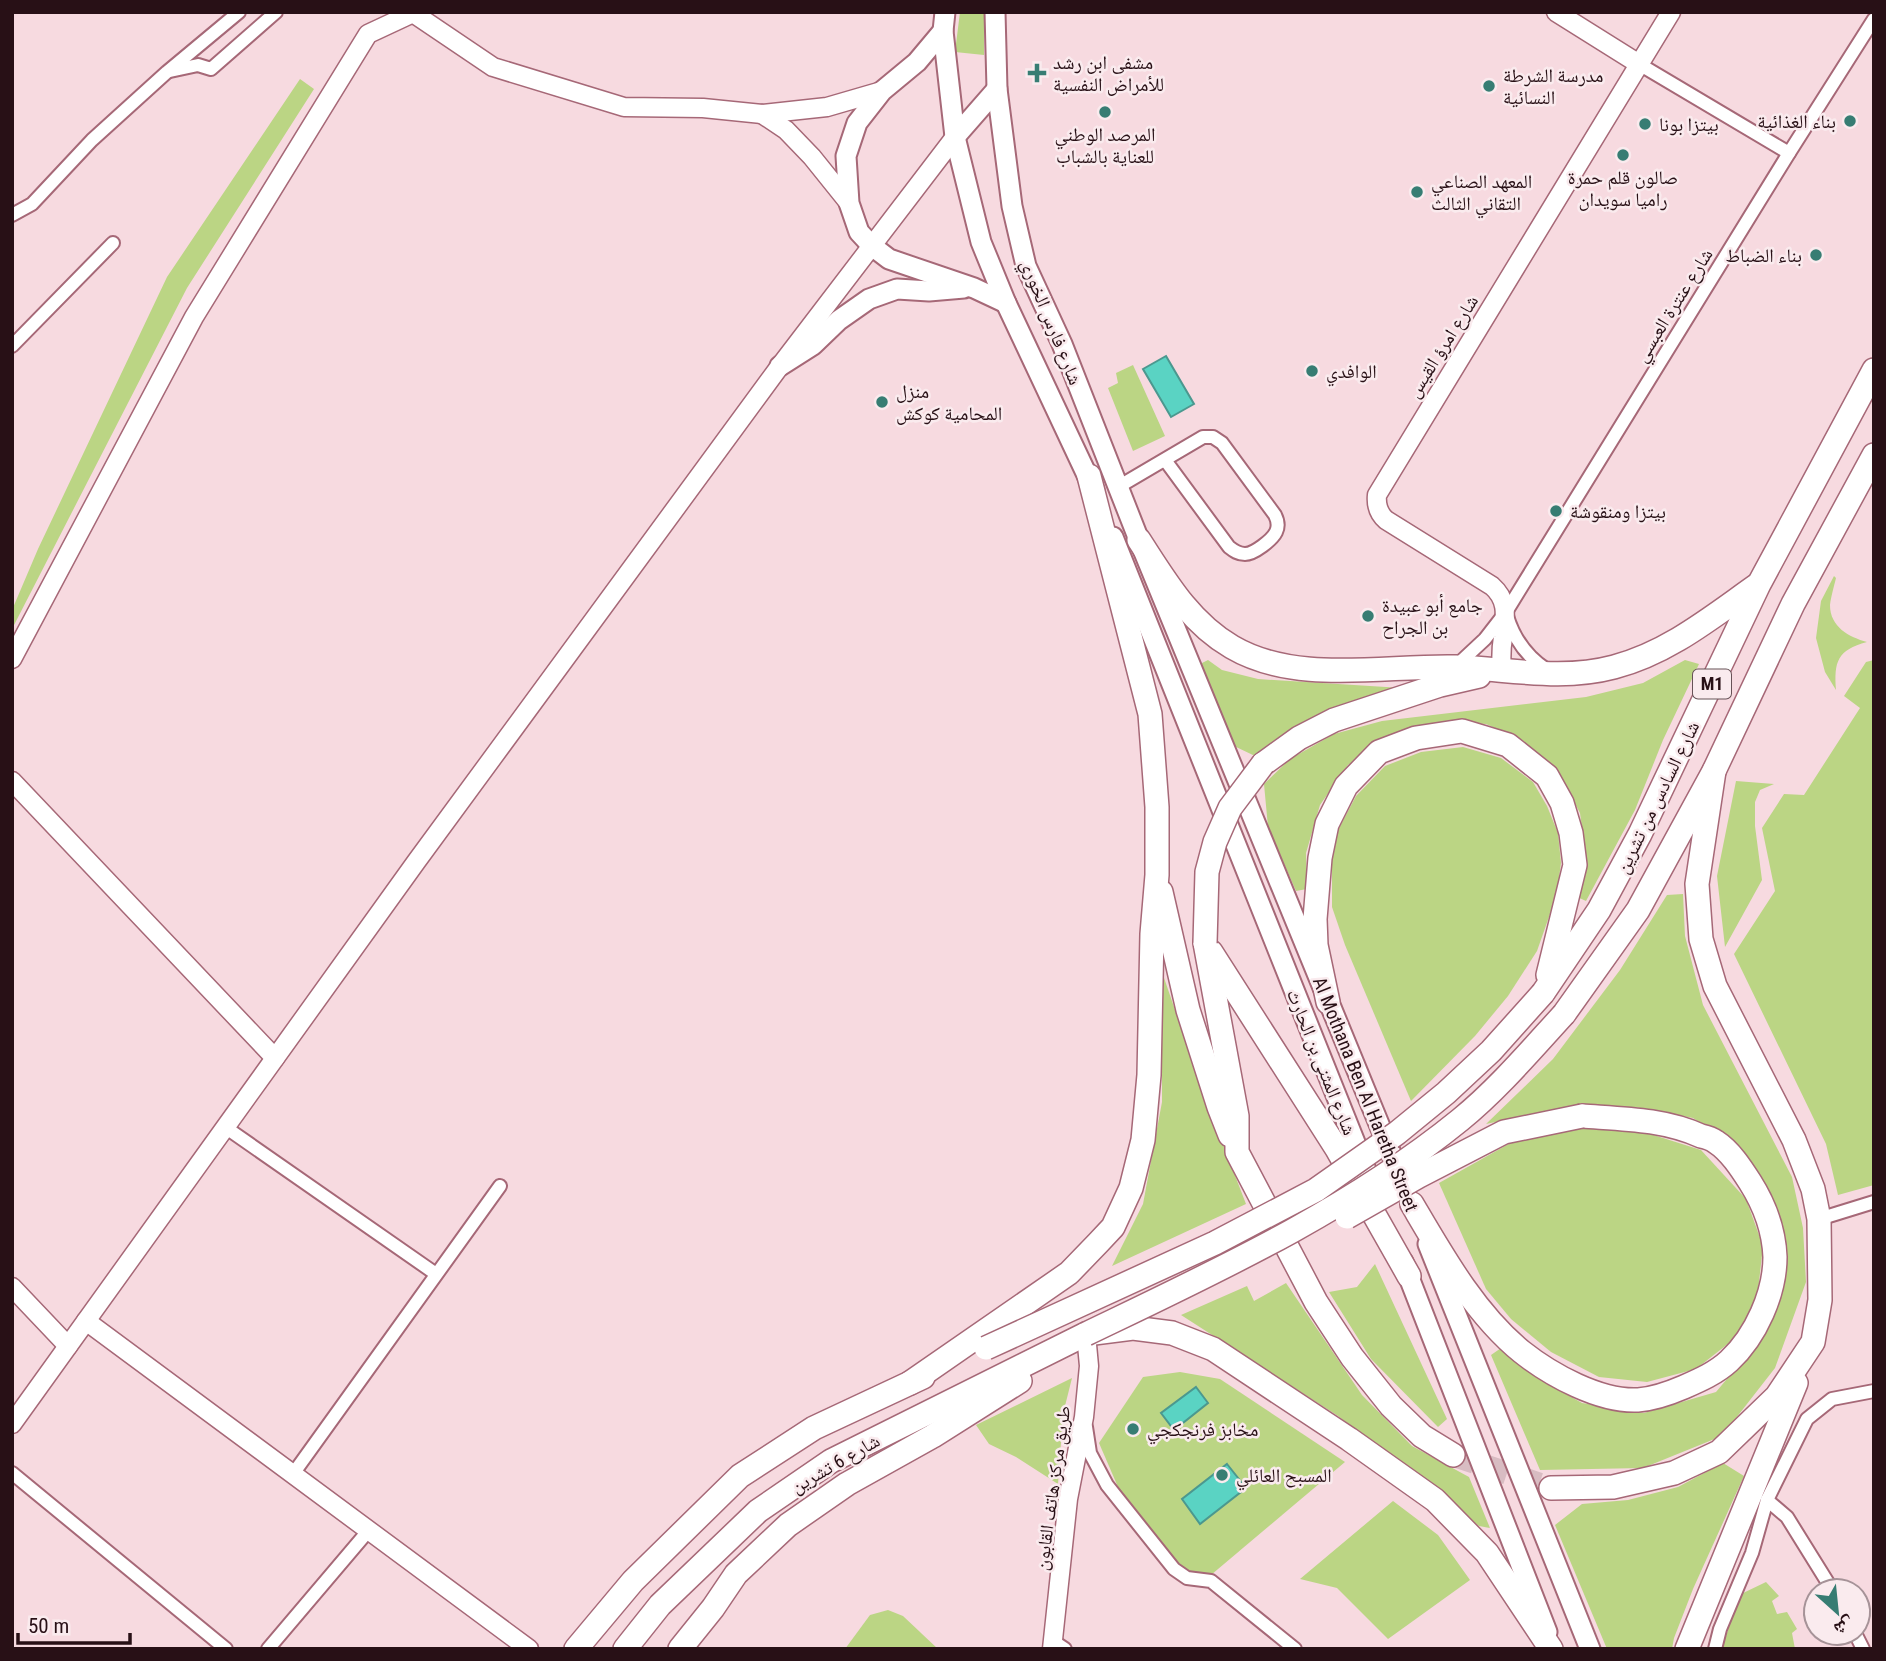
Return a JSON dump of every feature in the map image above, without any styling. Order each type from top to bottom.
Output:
[{"type":"highway","name":"شارع السادس من تشرين","points":[[986,1348],[1215,1242],[1316,1190],[1397,1133],[1491,1051],[1543,993],[1599,910],[1640,834],[1759,584],[1874,370]]},
{"type":"highway","name":"شارع السادس من تشرين","points":[[1221,1267],[1322,1216],[1412,1158],[1463,1118],[1514,1069],[1564,1013],[1638,910],[1714,771],[1793,604],[1874,455]]},
{"type":"highway","points":[[910,1383],[1069,1273],[1113,1227],[1130,1188],[1143,1140],[1149,1076],[1152,934],[1157,875],[1157,807],[1150,714],[1089,476]]},
{"type":"highway","points":[[1139,540],[1176,597],[1211,633],[1243,653],[1284,666],[1310,669],[1455,667],[1552,674],[1614,667],[1649,655],[1687,635],[1759,584]]},
{"type":"highway","points":[[1237,1152],[1237,1116],[1205,943],[1207,872],[1215,842],[1230,807],[1263,764],[1299,738],[1334,720],[1440,685],[1502,671]]},
{"type":"highway","points":[[1328,1002],[1315,919],[1320,858],[1327,824],[1346,786],[1379,752],[1416,738],[1462,731],[1508,745],[1547,776],[1562,803],[1572,833],[1575,864],[1543,993]]},
{"type":"highway","points":[[1687,1649],[1813,1342],[1820,1300],[1819,1219],[1813,1189],[1794,1140],[1715,986],[1701,939],[1697,884],[1714,771]]},
{"type":"highway","points":[[1157,875],[1188,1010],[1219,1107],[1237,1152],[1316,1302],[1352,1357],[1391,1406],[1422,1436],[1453,1455]]},
{"type":"highway","points":[[1205,943],[1336,1149],[1409,1276]]},
{"type":"highway","points":[[1221,1267],[1328,1228],[1504,1132],[1582,1116],[1647,1120],[1684,1128],[1716,1142],[1740,1167],[1757,1193],[1769,1223],[1775,1257],[1770,1292],[1756,1328],[1730,1361],[1704,1378],[1671,1393],[1638,1400],[1608,1396],[1575,1385],[1523,1352],[1508,1338],[1471,1296],[1446,1262],[1412,1204]]},
{"type":"highway","name":"شارع 6 تشرين","points":[[625,1649],[660,1605],[758,1511],[831,1461],[1221,1267]]},
{"type":"highway","points":[[680,1649],[736,1574],[788,1525],[847,1484],[933,1436],[1026,1378],[1077,1338],[1133,1328],[1172,1333],[1213,1349],[1435,1500],[1487,1553],[1552,1649]]},
{"type":"highway","points":[[1551,1488],[1613,1487],[1674,1473],[1719,1452],[1777,1396],[1813,1342]]},
{"type":"highway","name":"شارع 6 تشرين","points":[[576,1649],[633,1581],[740,1476],[814,1428],[986,1348]]},
{"type":"main road","name":"شارع فارس الخوري","points":[[995,12],[997,89],[1012,206],[1026,266],[1062,344],[1139,540]]},
{"type":"main road","name":"شارع فارس الخوري","points":[[944,22],[955,136],[981,242],[1006,303],[1089,476]]},
{"type":"main road","points":[[944,22],[917,62],[882,90],[857,123],[846,156],[849,203],[859,232],[890,259],[974,288],[1006,303]]},
{"type":"main road","points":[[955,136],[997,89]]},
{"type":"main road","points":[[780,366],[813,345],[839,320],[869,299],[897,289],[929,291],[974,288]]},
{"type":"main road","name":"شارع المثنى بن الحارث","points":[[1089,476],[1409,1276],[1552,1649]]},
{"type":"main road","name":"Al Mothana Ben Al Haretha Street","points":[[1139,540],[1412,1204],[1590,1649]]},
{"type":"street","points":[[12,215],[32,204],[92,140],[239,12]]},
{"type":"street","points":[[167,72],[198,65],[211,69],[276,12]]},
{"type":"street","points":[[12,659],[194,317],[368,34],[412,12],[493,67],[624,107],[704,108],[762,114],[827,107],[882,90]]},
{"type":"street","points":[[1556,12],[1789,153]]},
{"type":"street","name":"شارع امرؤ القيس","points":[[1506,612],[1502,597],[1492,586],[1382,516],[1377,506],[1377,495],[1671,12]]},
{"type":"street","name":"شارع عنترة العبسي","points":[[1455,667],[1485,639],[1506,612],[1874,19]]},
{"type":"street","points":[[762,114],[786,130],[849,203]]},
{"type":"street","points":[[12,1424],[432,839],[756,398],[955,136]]},
{"type":"street","points":[[12,346],[113,243]]},
{"type":"street","points":[[1118,487],[1203,437],[1213,436],[1275,515],[1278,526],[1275,533],[1254,551],[1245,554],[1235,551],[1229,547],[1165,460]]},
{"type":"street","points":[[1502,671],[1501,654],[1506,612]]},
{"type":"street","points":[[1506,612],[1510,627],[1527,654],[1552,674]]},
{"type":"street","points":[[12,781],[275,1058]]},
{"type":"street","points":[[225,1127],[436,1274]]},
{"type":"street","points":[[293,1474],[500,1186]]},
{"type":"street","points":[[1819,1219],[1874,1202]]},
{"type":"street","points":[[12,1287],[68,1346]]},
{"type":"street","points":[[86,1321],[529,1649]]},
{"type":"street","name":"طريق مركز هاتف القابون","points":[[1057,1646],[1068,1499],[1084,1417],[1089,1366],[1077,1338]]},
{"type":"street","points":[[1715,1649],[1720,1629],[1752,1553],[1767,1500],[1807,1419],[1832,1399],[1874,1391]]},
{"type":"street","points":[[1084,1417],[1090,1453],[1107,1486],[1166,1560],[1187,1578],[1211,1581],[1295,1649]]},
{"type":"street","points":[[12,1473],[226,1649]]},
{"type":"street","points":[[1767,1500],[1787,1517],[1824,1577]]},
{"type":"street","points":[[268,1649],[369,1530]]},
{"type":"shaded area","points":[[960,12],[984,12],[984,55],[955,52]]},
{"type":"shaded area","points":[[300,79],[314,89],[187,288],[12,629],[12,610],[38,549],[167,277]]},
{"type":"shaded area","points":[[1166,356],[1194,404],[1171,417],[1143,369]]},
{"type":"shaded area","points":[[1133,365],[1165,436],[1133,451],[1108,388],[1118,383],[1116,373]]},
{"type":"shaded area","points":[[1834,576],[1836,578],[1830,605],[1833,619],[1847,634],[1867,642],[1843,653],[1837,665],[1836,690],[1825,672],[1816,638],[1821,601]]},
{"type":"shaded area","points":[[1208,660],[1222,670],[1258,679],[1434,690],[1337,707],[1293,728],[1255,756],[1234,746],[1198,665]]},
{"type":"shaded area","points":[[1685,660],[1699,664],[1663,740],[1635,810],[1586,901],[1575,896],[1586,858],[1580,813],[1558,772],[1522,740],[1486,724],[1440,722],[1394,734],[1348,765],[1320,805],[1306,853],[1307,889],[1296,891],[1268,827],[1264,784],[1290,759],[1334,734],[1382,721],[1586,697],[1643,683]]},
{"type":"shaded area","points":[[1874,660],[1874,1185],[1838,1195],[1826,1144],[1734,954],[1775,891],[1762,828],[1784,794],[1804,795],[1860,708],[1844,696],[1866,662]]},
{"type":"shaded area","points":[[1463,747],[1501,758],[1533,782],[1558,833],[1561,863],[1557,894],[1537,951],[1508,996],[1475,1036],[1411,1101],[1345,945],[1332,907],[1332,858],[1338,830],[1356,796],[1385,766],[1421,752]]},
{"type":"shaded area","points":[[1736,781],[1774,784],[1760,790],[1755,802],[1755,826],[1762,880],[1725,947],[1717,876]]},
{"type":"shaded area","points":[[1683,894],[1685,936],[1703,1005],[1792,1177],[1803,1228],[1806,1282],[1775,1368],[1722,1436],[1643,1468],[1540,1470],[1491,1355],[1504,1346],[1534,1376],[1582,1403],[1644,1413],[1716,1392],[1763,1336],[1780,1290],[1784,1245],[1773,1200],[1738,1147],[1693,1118],[1635,1107],[1565,1107],[1486,1124],[1553,1059],[1620,970],[1667,895]]},
{"type":"shaded area","points":[[1162,972],[1206,1100],[1246,1204],[1112,1266],[1143,1204],[1162,1102]]},
{"type":"shaded area","points":[[1586,1127],[1644,1132],[1701,1150],[1746,1199],[1763,1246],[1757,1300],[1734,1339],[1696,1369],[1647,1382],[1599,1377],[1551,1352],[1511,1319],[1486,1289],[1439,1183],[1514,1141]]},
{"type":"shaded area","points":[[1375,1264],[1447,1419],[1438,1427],[1371,1359],[1329,1292],[1357,1287]]},
{"type":"shaded area","points":[[1286,1283],[1362,1395],[1412,1446],[1469,1477],[1490,1528],[1479,1526],[1338,1416],[1181,1315],[1247,1286],[1254,1301]]},
{"type":"shaded area","name":"المسبح العائلي","points":[[1180,1372],[1220,1379],[1345,1462],[1205,1580],[1180,1565],[1118,1487],[1099,1443],[1143,1377]]},
{"type":"shaded area","points":[[1072,1378],[1063,1414],[1058,1484],[1016,1457],[989,1444],[976,1425]]},
{"type":"shaded area","points":[[1196,1387],[1208,1403],[1174,1430],[1161,1413]]},
{"type":"shaded area","points":[[1723,1463],[1744,1476],[1693,1589],[1672,1649],[1607,1649],[1555,1525],[1582,1504],[1628,1500],[1678,1487]]},
{"type":"shaded area","points":[[1227,1464],[1246,1488],[1200,1524],[1182,1499]]},
{"type":"shaded area","points":[[1393,1501],[1438,1535],[1470,1580],[1388,1639],[1337,1588],[1300,1579]]},
{"type":"shaded area","points":[[1766,1582],[1779,1596],[1772,1601],[1777,1614],[1787,1612],[1797,1629],[1792,1633],[1795,1649],[1722,1649],[1739,1595]]},
{"type":"shaded area","points":[[888,1610],[903,1616],[938,1649],[845,1649],[870,1615]]},
{"type":"tunnel","points":[[1453,1455],[1551,1488]]},
{"type":"place","name":"مشفى ابن رشد للأمراض النفسية","points":[[1037,73]]},
{"type":"place","name":"مدرسة الشرطة النسائية","points":[[1489,86]]},
{"type":"place","name":"المرصد الوطني للعناية بالشباب","points":[[1105,112]]},
{"type":"place","name":"بناء الغذائية","points":[[1850,121]]},
{"type":"place","name":"بيتزا بونا","points":[[1645,124]]},
{"type":"place","name":"صالون قلم حمرة راميا سويدان","points":[[1623,155]]},
{"type":"place","name":"المعهد الصناعي التقاني الثالث","points":[[1417,192]]},
{"type":"place","name":"بناء الضباط","points":[[1816,255]]},
{"type":"place","name":"الوافدي","points":[[1312,371]]},
{"type":"place","name":"منزل المحامية كوكش","points":[[882,402]]},
{"type":"place","name":"بيتزا ومنقوشة","points":[[1556,511]]},
{"type":"place","name":"جامع أبو عبيدة بن الجراح","points":[[1368,616]]},
{"type":"place","name":"مخابز فرنجكجي","points":[[1133,1429]]},
{"type":"place","name":"المسبح العائلي","points":[[1222,1475]]}]
